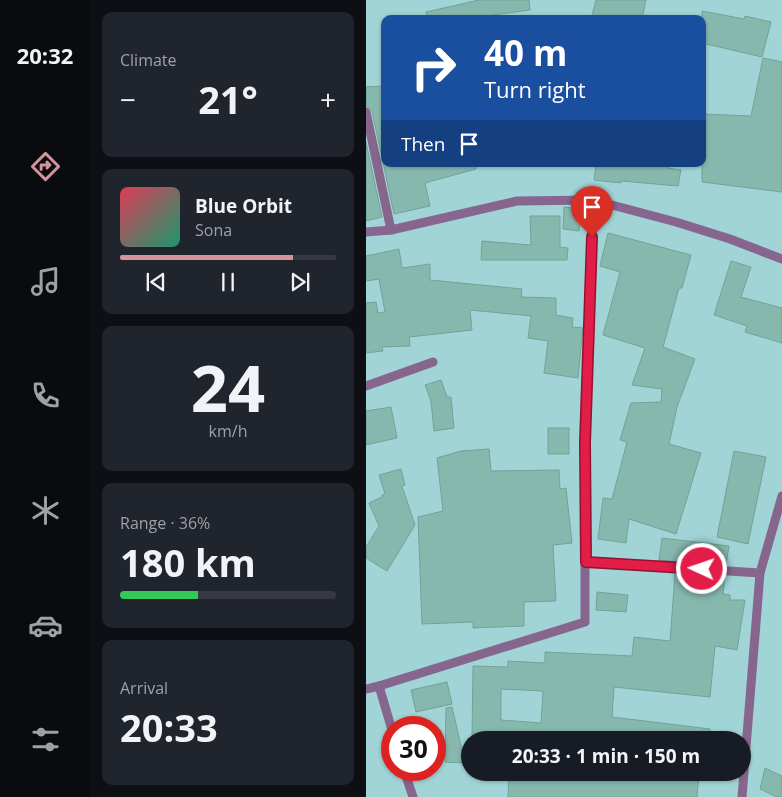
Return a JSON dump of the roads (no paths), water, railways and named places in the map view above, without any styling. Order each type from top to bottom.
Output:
[{"type":"street","points":[[366,112],[392,230]]},
{"type":"street","points":[[366,689],[585,622],[585,443],[593,200]]},
{"type":"street","points":[[366,232],[392,230],[517,202],[593,200],[676,222],[730,239],[782,259]]},
{"type":"street","points":[[366,386],[433,362]]},
{"type":"street","points":[[742,797],[760,573],[782,496]]},
{"type":"street","points":[[586,562],[760,573]]},
{"type":"street","points":[[379,686],[388,716]]},
{"type":"street","points":[[408,781],[413,797]]}]
